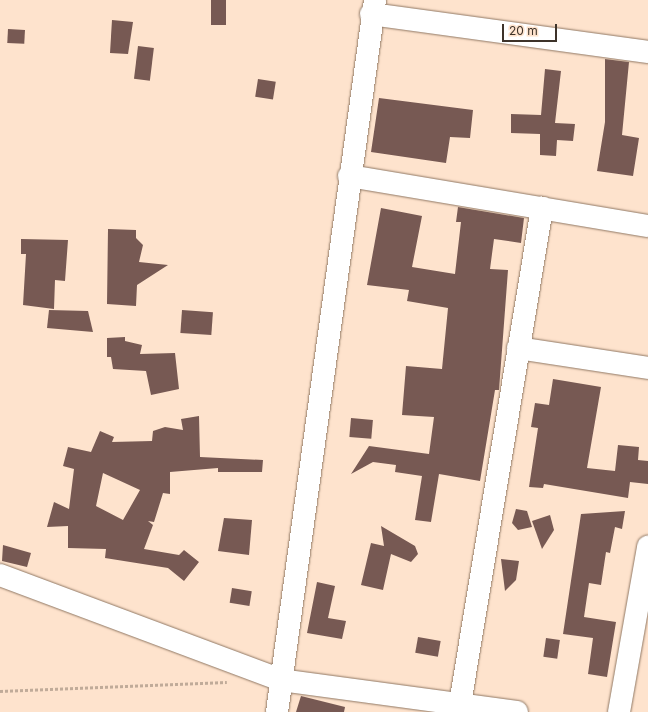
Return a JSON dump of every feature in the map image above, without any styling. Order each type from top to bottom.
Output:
[{"type":"street","points":[[277,712],[373,7],[648,52]]},
{"type":"street","points":[[349,176],[648,226]]},
{"type":"street","points":[[460,704],[542,208]]},
{"type":"street","points":[[518,348],[648,368]]},
{"type":"street","points":[[619,712],[648,547]]},
{"type":"street","points":[[0,575],[281,680],[517,712]]},
{"type":"path","points":[[0,691],[234,682]]},
{"type":"building","points":[[211,0],[226,0],[226,25],[211,25]]},
{"type":"building","points":[[112,20],[133,22],[128,54],[110,53]]},
{"type":"building","points":[[8,29],[25,30],[24,44],[7,43]]},
{"type":"building","points":[[138,46],[154,48],[150,81],[134,79]]},
{"type":"building","points":[[605,59],[629,62],[622,135],[639,138],[633,176],[597,171],[605,122]]},
{"type":"building","points":[[545,69],[561,71],[555,123],[575,124],[573,141],[557,140],[556,156],[540,155],[540,134],[511,133],[511,114],[541,115]]},
{"type":"building","points":[[258,79],[276,82],[273,100],[255,97]]},
{"type":"building","points":[[379,98],[473,110],[470,138],[450,137],[446,163],[371,152]]},
{"type":"building","points":[[458,207],[524,218],[521,243],[494,239],[490,269],[508,270],[499,390],[495,390],[480,481],[439,474],[431,522],[415,520],[422,476],[395,472],[396,465],[373,462],[351,474],[369,446],[429,454],[434,417],[402,415],[406,366],[442,369],[448,308],[407,301],[409,290],[367,285],[381,208],[422,216],[412,267],[455,274],[461,222],[456,222]]},
{"type":"building","points":[[108,229],[136,230],[136,238],[143,245],[139,262],[168,265],[137,285],[136,306],[107,304]]},
{"type":"building","points":[[21,239],[68,240],[65,281],[55,280],[54,309],[23,305],[26,254],[21,254]]},
{"type":"building","points":[[49,310],[88,311],[93,332],[47,328]]},
{"type":"building","points":[[182,310],[213,312],[211,335],[180,333]]},
{"type":"building","points":[[125,337],[125,341],[142,345],[140,354],[175,353],[179,389],[151,395],[146,371],[113,369],[111,357],[107,357],[107,338]]},
{"type":"building","points":[[553,379],[601,387],[587,468],[615,471],[618,445],[639,447],[638,460],[648,461],[648,484],[630,482],[628,498],[544,484],[543,488],[529,487],[538,428],[531,427],[535,403],[549,405]]},
{"type":"building","points":[[199,416],[200,457],[263,460],[262,472],[218,472],[218,468],[170,472],[170,494],[163,493],[154,522],[148,521],[153,525],[144,549],[179,555],[184,550],[199,562],[184,581],[168,568],[105,558],[106,549],[68,548],[68,526],[47,527],[54,502],[69,509],[74,469],[63,466],[68,447],[91,452],[100,431],[114,437],[112,442],[152,441],[153,431],[165,427],[183,430],[181,419]],"holes":[[[103,473],[140,490],[123,520],[96,506]]]},
{"type":"building","points":[[351,418],[373,420],[371,439],[349,437]]},
{"type":"building","points":[[516,509],[527,511],[532,527],[518,530],[512,523]]},
{"type":"building","points":[[625,511],[622,529],[615,527],[610,553],[606,552],[601,585],[589,583],[584,617],[616,622],[607,677],[588,674],[593,638],[563,634],[581,514]]},
{"type":"building","points":[[550,515],[554,530],[542,549],[532,521]]},
{"type":"building","points":[[224,518],[252,520],[249,555],[218,551]]},
{"type":"building","points":[[381,526],[415,546],[418,554],[411,562],[391,554],[383,590],[361,585],[371,543],[384,546]]},
{"type":"building","points":[[3,545],[31,553],[27,567],[2,561]]},
{"type":"building","points":[[501,559],[519,561],[516,580],[505,591]]},
{"type":"building","points":[[317,582],[335,586],[328,618],[346,621],[342,639],[307,633]]},
{"type":"building","points":[[232,588],[252,591],[249,606],[230,603]]},
{"type":"building","points":[[418,637],[441,641],[438,657],[415,653]]},
{"type":"building","points":[[546,638],[560,640],[557,659],[543,657]]},
{"type":"building","points":[[301,696],[345,707],[344,712],[296,712]]}]
